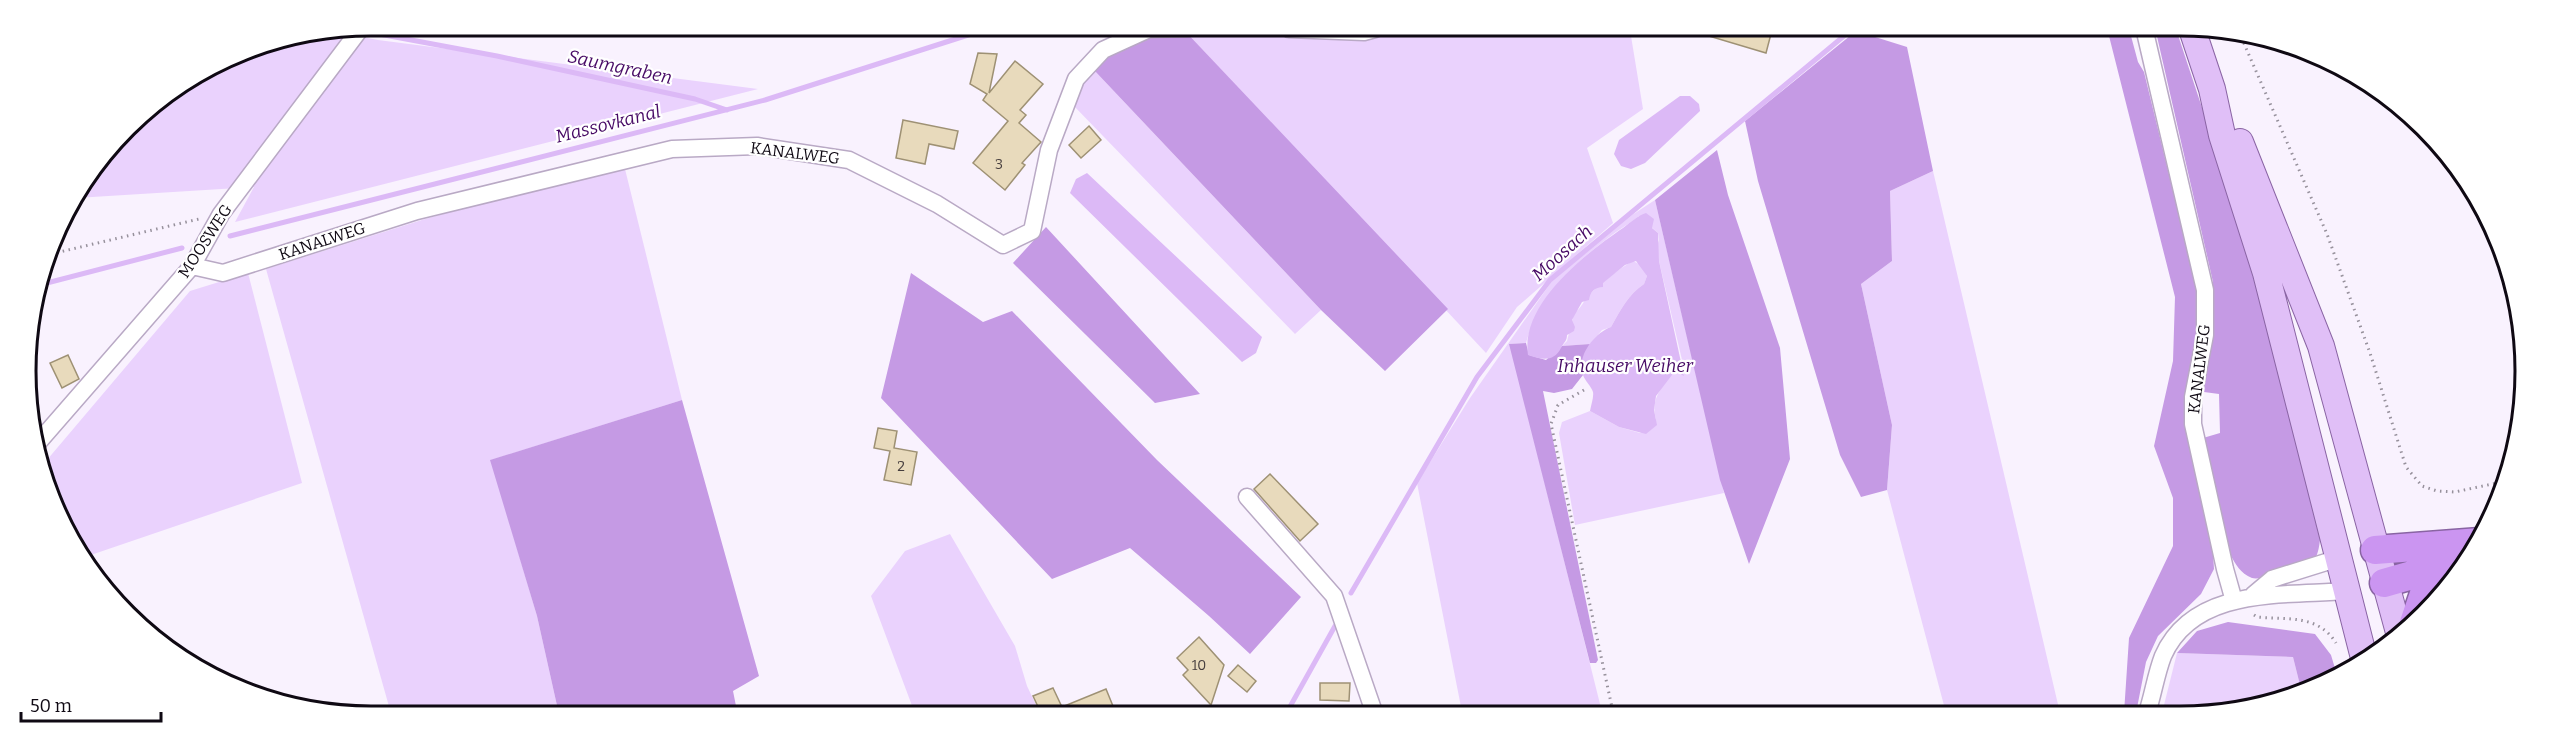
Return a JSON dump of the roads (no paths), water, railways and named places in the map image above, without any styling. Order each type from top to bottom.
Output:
[{"type":"highway","points":[[2375,550],[2467,543]]},
{"type":"highway","points":[[2384,583],[2419,573],[2461,554]]},
{"type":"highway","points":[[2420,604],[2427,585],[2441,563]]},
{"type":"main road","points":[[2195,37],[2212,89],[2222,135],[2283,336],[2363,652]]},
{"type":"main road","points":[[2212,89],[2229,116],[2248,160],[2321,346],[2397,626]]},
{"type":"main road","points":[[2339,558],[2375,550]]},
{"type":"main road","points":[[2347,591],[2384,583]]},
{"type":"street","name":"KANALWEG","points":[[192,266],[222,273],[417,211],[672,149],[757,146],[849,160],[938,204],[1003,245],[1032,231],[1049,150],[1076,79],[1103,50],[1134,36]]},
{"type":"street","name":"KANALWEG","points":[[2146,36],[2205,290],[2205,335],[2193,397],[2193,424],[2234,601]]},
{"type":"street","name":"MOOSWEG","points":[[42,438],[192,266],[222,214],[354,37]]},
{"type":"street","points":[[1247,496],[1334,597],[1372,706]]},
{"type":"street","points":[[2253,595],[2272,579],[2339,558]]},
{"type":"street","points":[[2149,706],[2164,654],[2181,631],[2199,614],[2253,595],[2347,591]]},
{"type":"water","points":[[1680,96],[1690,96],[1699,104],[1700,111],[1645,163],[1631,169],[1621,166],[1614,154],[1619,140]]},
{"type":"water","points":[[1087,173],[1262,337],[1256,353],[1242,362],[1070,193],[1076,179]]},
{"type":"water","name":"Inhauser Weiher","points":[[1646,213],[1654,219],[1652,228],[1658,233],[1659,261],[1684,376],[1675,371],[1656,396],[1654,410],[1657,425],[1646,434],[1619,427],[1590,411],[1593,392],[1581,368],[1588,346],[1598,334],[1611,327],[1629,298],[1644,284],[1647,276],[1636,261],[1625,265],[1603,283],[1603,287],[1593,290],[1589,300],[1582,302],[1572,320],[1574,331],[1567,335],[1555,356],[1543,359],[1528,355],[1528,336],[1534,317],[1559,282],[1591,251],[1634,219]]},
{"type":"waterway","name":"Saumgraben","points":[[390,36],[497,56],[695,99],[727,110]]},
{"type":"waterway","name":"Massovkanal","points":[[230,236],[765,100],[965,36]]},
{"type":"waterway","name":"Moosach","points":[[1351,593],[1477,377],[1550,280],[1844,36]]},
{"type":"waterway","name":"Massovkanal","points":[[47,283],[182,248]]},
{"type":"waterway","name":"Moosach","points":[[1290,706],[1335,626]]}]
